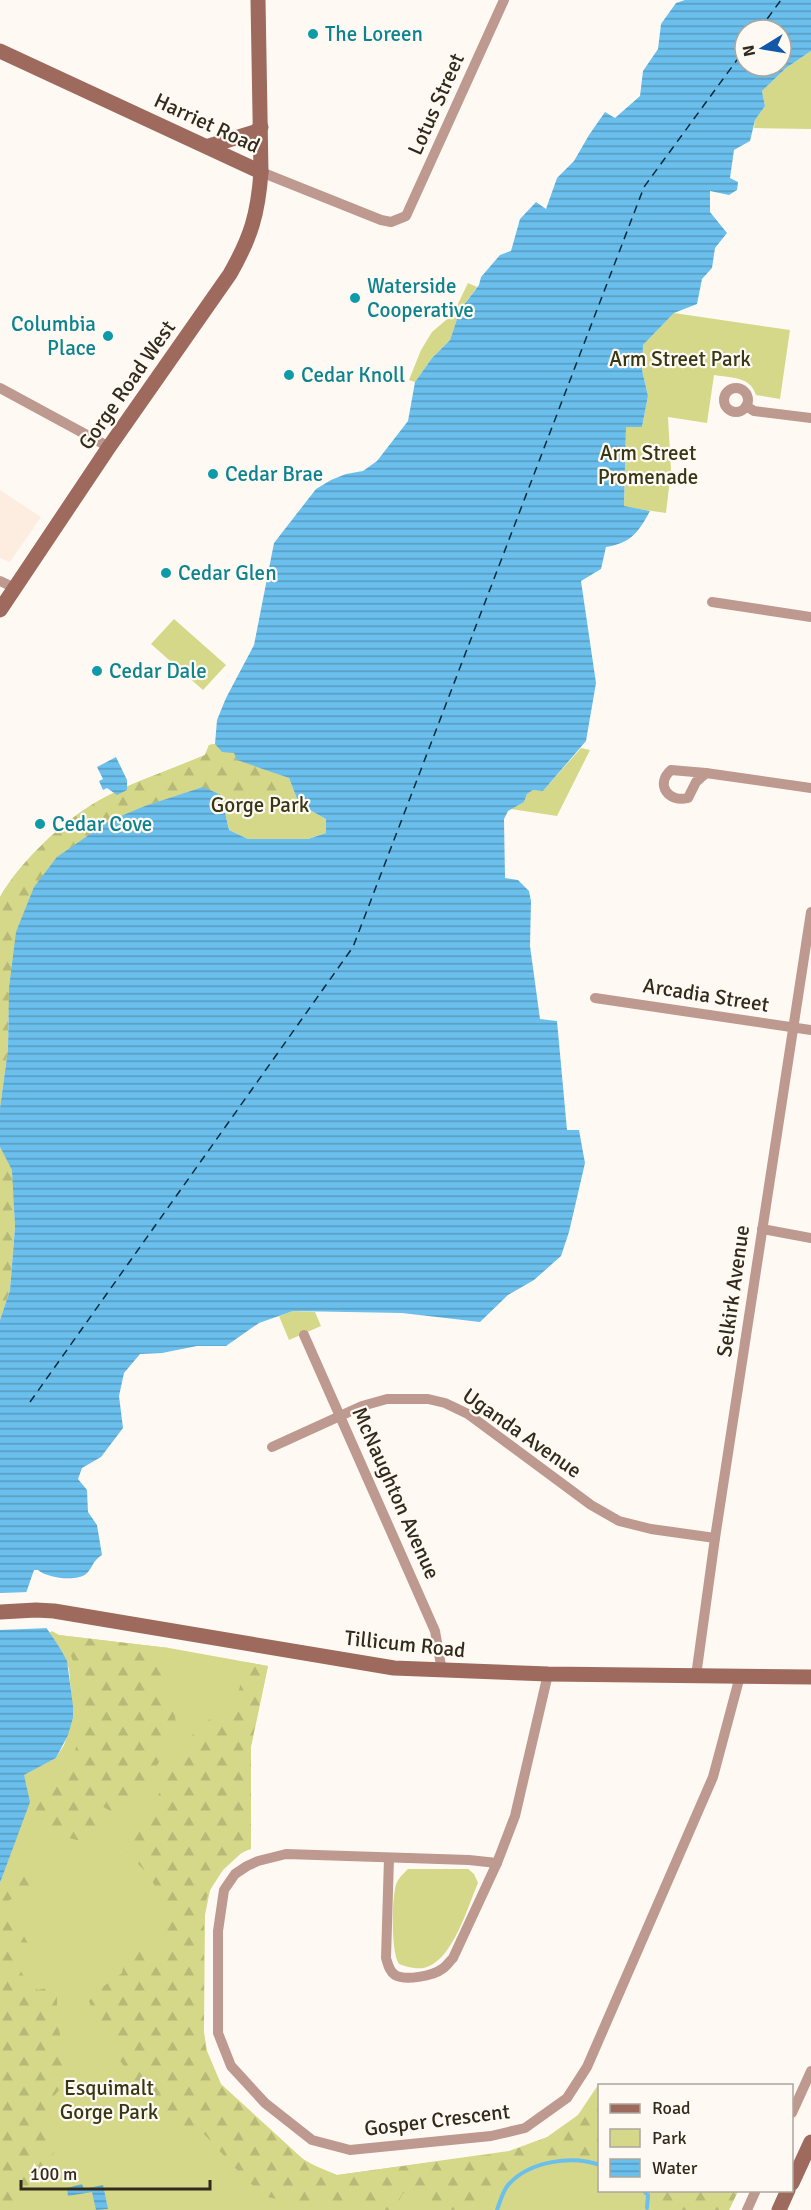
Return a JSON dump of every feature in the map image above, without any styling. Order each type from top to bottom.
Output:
[{"type":"main road","name":"Gorge Road West","points":[[0,610],[109,447],[230,274],[246,246],[259,199],[261,172],[258,0]]},
{"type":"main road","name":"Harriet Road","points":[[0,51],[261,172]]},
{"type":"main road","points":[[209,146],[255,132],[261,127]]},
{"type":"main road","name":"Tillicum Road","points":[[0,1612],[54,1611],[191,1632],[352,1662],[442,1671],[811,1677]]},
{"type":"main road","points":[[793,2181],[811,2142]]},
{"type":"main road","points":[[779,2210],[787,2192]]},
{"type":"street","name":"Lotus Street","points":[[399,220],[410,210],[504,0]]},
{"type":"street","name":"Harriet Road","points":[[261,172],[381,220],[391,222],[399,220]]},
{"type":"street","points":[[0,388],[109,447]]},
{"type":"street","points":[[746,406],[754,411],[811,418]]},
{"type":"street","points":[[0,581],[15,588]]},
{"type":"street","points":[[712,602],[811,617]]},
{"type":"street","points":[[706,773],[811,788]]},
{"type":"street","name":"Selkirk Avenue","points":[[696,1676],[811,912]]},
{"type":"street","name":"Arcadia Street","points":[[595,998],[811,1030]]},
{"type":"street","points":[[762,1229],[811,1238]]},
{"type":"street","name":"McNaughton Avenue","points":[[304,1335],[435,1631],[442,1671]]},
{"type":"street","name":"Uganda Avenue","points":[[272,1447],[362,1406],[387,1399],[411,1398],[445,1403],[468,1414],[591,1505],[620,1521],[651,1529],[715,1538]]},
{"type":"street","points":[[389,1858],[386,1958],[389,1969],[395,1975],[404,1978],[435,1973],[443,1969],[453,1958],[497,1863],[515,1816],[548,1674]]},
{"type":"street","name":"Gosper Crescent","points":[[497,1863],[469,1860],[286,1854],[247,1866],[230,1879],[224,1890],[218,1931],[218,2033],[231,2066],[265,2103],[312,2140],[350,2150],[491,2136],[525,2128],[567,2098],[587,2067],[713,1777],[740,1676]]},
{"type":"street","points":[[793,2111],[811,2071]]},
{"type":"street","points":[[747,2210],[755,2192]]},
{"type":"shaded area","points":[[0,490],[41,517],[10,562],[0,558]]},
{"type":"green space","points":[[811,51],[811,129],[754,128],[755,120],[765,106],[762,91],[776,78],[793,78],[793,63]]},
{"type":"green space","points":[[468,283],[477,287],[460,310],[450,340],[432,358],[415,382],[409,380],[421,350],[432,332],[453,314]]},
{"type":"green space","name":"Arm Street Park","points":[[674,313],[790,330],[780,399],[756,395],[745,381],[714,375],[707,423],[668,417],[671,470],[666,513],[624,507],[626,427],[642,427],[648,396],[642,370],[643,345]]},
{"type":"green space","points":[[174,619],[226,665],[203,690],[151,644]]},
{"type":"green space","name":"Gorge Park","points":[[215,744],[222,752],[289,778],[299,804],[326,819],[326,833],[308,839],[248,839],[229,830],[221,795],[16,932],[0,1108],[0,897],[19,870],[43,843],[85,809],[124,788],[205,755],[209,745]]},
{"type":"green space","name":"Gorge Park","points":[[215,744],[222,752],[234,752],[238,760],[268,770],[276,785],[277,793],[265,795],[257,790],[251,790],[243,808],[226,818],[221,795],[169,798],[145,806],[9,988],[8,1049],[0,1108],[0,897],[19,870],[43,843],[85,809],[124,788],[205,755],[209,745]]},
{"type":"green space","points":[[581,748],[590,750],[557,816],[511,809],[524,802],[527,794],[533,790],[543,791]]},
{"type":"green space","points":[[0,1147],[13,1170],[15,1227],[10,1290],[0,1320]]},
{"type":"green space","points":[[293,1311],[315,1312],[321,1326],[289,1340],[279,1316]]},
{"type":"green space","name":"Esquimalt Gorge Park","points":[[52,1631],[59,1635],[169,1648],[268,1666],[250,1752],[249,1846],[223,1870],[210,1890],[205,1915],[204,2032],[207,2051],[221,2084],[303,2159],[322,2170],[337,2175],[509,2151],[547,2137],[578,2115],[598,2085],[598,2192],[738,2192],[729,2210],[0,2210],[0,1883],[29,1802],[23,1775],[56,1758],[64,1745],[73,1718],[69,1669],[60,1648],[49,1633]]},
{"type":"green space","points":[[58,1635],[169,1648],[164,1682],[165,1694],[174,1713],[175,1733],[128,1818],[115,1814],[87,1797],[77,1798],[101,1832],[96,1845],[69,1838],[54,1828],[29,1828],[39,1800],[75,1752],[79,1731],[76,1670],[69,1650]]},
{"type":"green space","points":[[245,1662],[268,1666],[251,1745],[251,1849],[234,1858],[221,1872],[204,1906],[204,2034],[206,2050],[221,2085],[299,2157],[337,2175],[508,2152],[551,2136],[570,2123],[592,2101],[598,2088],[598,2159],[574,2156],[536,2162],[512,2173],[499,2183],[481,2206],[461,2210],[440,2210],[433,2201],[424,2196],[403,2193],[394,2210],[360,2210],[355,2200],[312,2208],[268,2197],[247,2181],[205,2135],[176,2133],[156,2114],[98,2028],[89,2001],[101,1988],[122,1973],[125,1958],[135,1952],[158,1952],[165,1945],[167,1934],[164,1902],[148,1874],[126,1852],[194,1732],[203,1723],[227,1709],[236,1697]]},
{"type":"green space","points":[[28,1865],[35,1892],[30,1902],[21,1903],[11,1899],[7,1902],[10,1918],[32,1926],[37,1936],[33,1943],[15,1942],[11,1953],[28,1984],[38,1990],[51,1987],[57,1990],[57,2012],[61,2018],[59,2029],[68,2079],[50,2101],[54,2153],[16,2201],[16,2210],[0,2210],[0,1899],[15,1866]]},
{"type":"green space","points":[[408,1869],[468,1869],[474,1874],[478,1883],[452,1943],[436,1962],[424,1968],[399,1964],[396,1958],[393,1939],[395,1889],[398,1880]]},
{"type":"green space","points":[[656,2192],[738,2192],[729,2210],[656,2210],[654,2205],[659,2198]]},
{"type":"water","points":[[685,0],[811,0],[811,51],[793,63],[793,18],[733,18],[733,78],[776,78],[762,91],[765,106],[755,120],[750,141],[734,150],[730,178],[738,182],[737,190],[729,195],[710,191],[710,212],[727,233],[715,248],[712,268],[702,279],[697,304],[674,313],[643,345],[642,370],[648,396],[642,427],[626,427],[624,506],[650,511],[633,536],[622,543],[606,547],[601,569],[581,581],[596,683],[586,741],[543,791],[533,790],[527,794],[524,802],[508,811],[504,819],[505,878],[518,880],[529,891],[531,901],[530,946],[540,1019],[557,1021],[567,1130],[579,1130],[585,1163],[561,1256],[534,1280],[508,1295],[480,1322],[402,1313],[293,1311],[259,1323],[226,1346],[197,1346],[162,1353],[140,1354],[124,1373],[119,1396],[123,1428],[101,1457],[82,1468],[78,1479],[87,1490],[88,1512],[97,1525],[102,1555],[86,1574],[76,1578],[55,1577],[34,1570],[25,1596],[67,1661],[73,1718],[68,1735],[56,1758],[24,1775],[30,1802],[0,1883],[0,1320],[10,1290],[15,1227],[12,1170],[0,1147],[0,1108],[8,1049],[9,988],[16,932],[34,887],[57,857],[109,821],[145,806],[203,787],[221,795],[229,830],[248,839],[308,839],[326,833],[326,819],[299,804],[289,778],[237,760],[234,753],[222,752],[215,744],[217,720],[254,645],[274,543],[316,489],[346,474],[363,471],[377,461],[408,421],[415,382],[432,358],[450,340],[460,310],[479,285],[481,277],[500,255],[511,251],[520,219],[536,202],[546,209],[557,178],[574,161],[605,112],[615,118],[640,96],[643,71],[658,49],[661,24],[676,3]]},
{"type":"water","points":[[116,757],[127,780],[127,790],[117,795],[107,788],[103,790],[99,781],[103,779],[97,767]]},
{"type":"water","points":[[82,2184],[84,2189],[103,2185],[108,2209],[96,2210],[92,2192],[68,2196],[67,2188]]},
{"type":"pier","points":[[29,1592],[28,1596],[49,1628],[0,1630],[0,1593]]},
{"type":"waterway","points":[[497,2210],[507,2187],[528,2170],[540,2165],[564,2161],[598,2164]]},
{"type":"waterway","points":[[645,2192],[648,2195],[647,2208]]},
{"type":"ferry route","points":[[768,18],[781,0]]},
{"type":"ferry route","points":[[30,1402],[353,947],[644,187],[733,65]]},
{"type":"place","name":"The Loreen","points":[[313,34]]},
{"type":"place","name":"Waterside Cooperative","points":[[355,298]]},
{"type":"place","name":"Columbia Place","points":[[108,336]]},
{"type":"place","name":"Cedar Knoll","points":[[289,375]]},
{"type":"place","name":"Cedar Brae","points":[[213,474]]},
{"type":"place","name":"Cedar Glen","points":[[166,573]]},
{"type":"place","name":"Cedar Dale","points":[[97,671]]},
{"type":"place","name":"Cedar Cove","points":[[40,824]]},
{"type":"park label","name":"Arm Street Promenade","points":[[648,465]]}]
